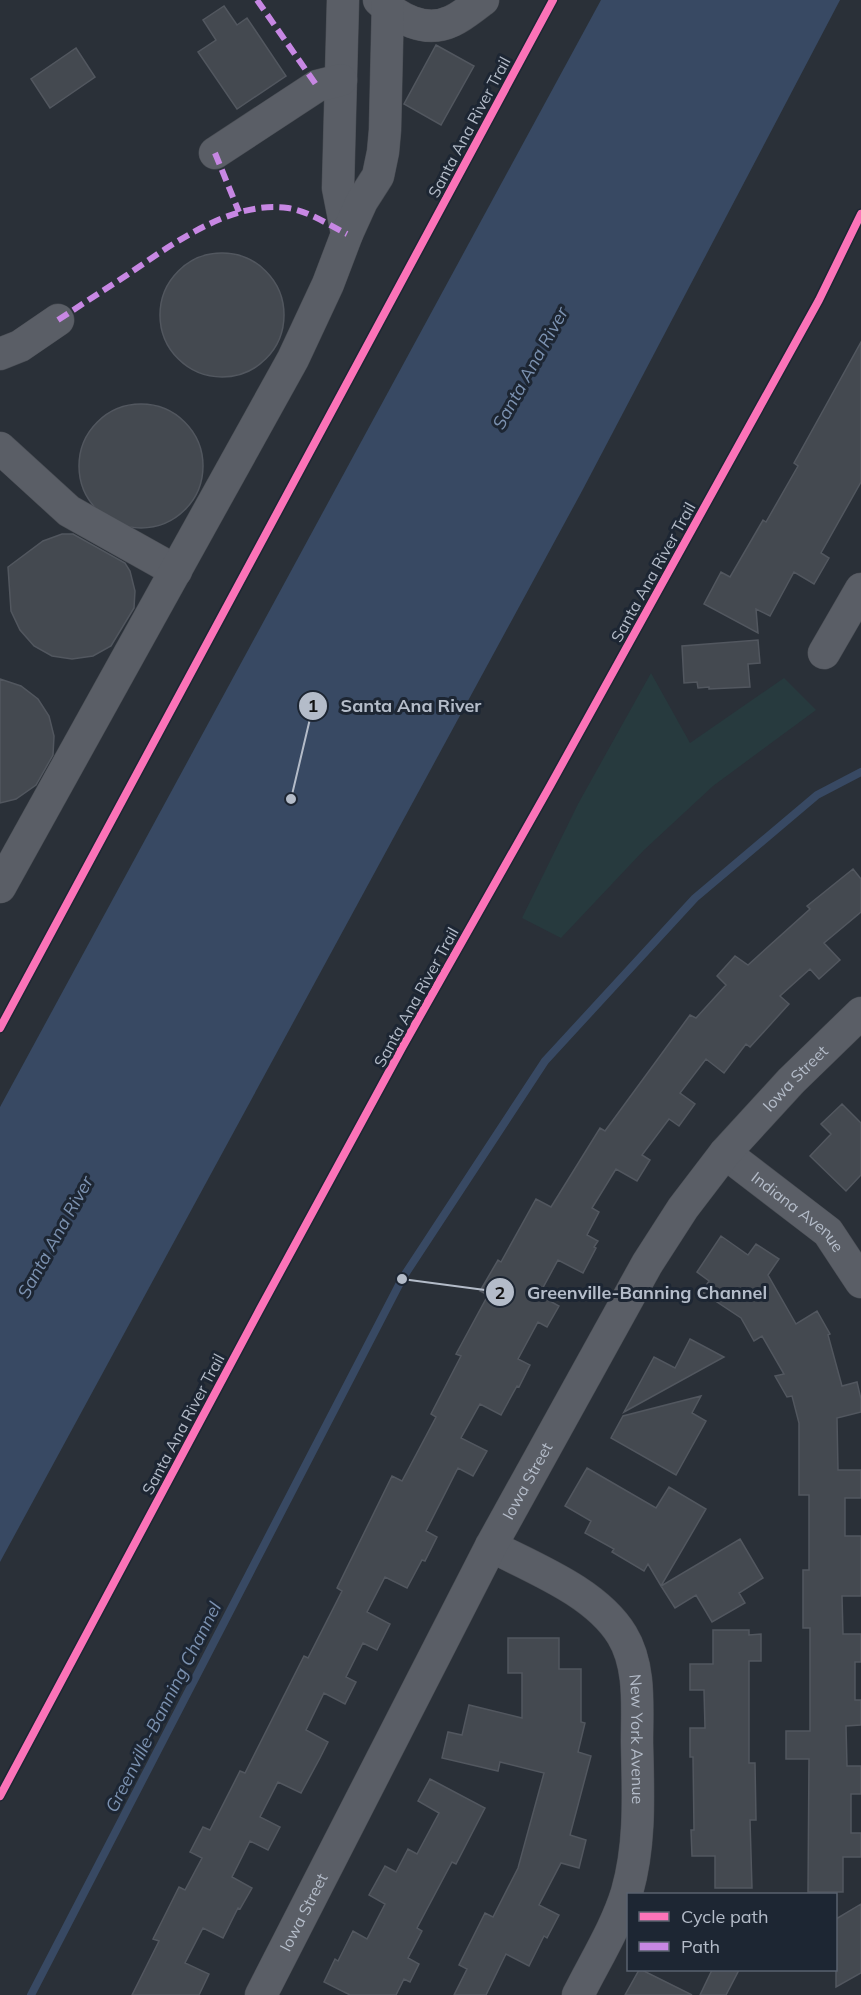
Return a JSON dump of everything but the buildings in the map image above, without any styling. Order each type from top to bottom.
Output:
[{"type":"street","points":[[344,0],[338,188],[347,234]]},
{"type":"street","points":[[0,888],[293,359],[328,284],[362,201],[378,176],[383,152],[395,6],[428,26],[451,22],[483,0]]},
{"type":"street","points":[[215,153],[317,86],[341,80]]},
{"type":"street","points":[[0,354],[20,345],[58,320]]},
{"type":"street","points":[[0,448],[69,511],[176,571]]},
{"type":"street","points":[[824,653],[861,589]]},
{"type":"street","name":"Iowa Street","points":[[261,1995],[491,1546],[647,1264],[683,1208],[725,1153],[791,1081],[861,1013]]},
{"type":"street","name":"Indiana Avenue","points":[[725,1153],[828,1232],[861,1282]]},
{"type":"street","name":"New York Avenue","points":[[491,1546],[574,1590],[600,1609],[622,1634],[633,1665],[636,1683],[638,1808],[633,1866],[616,1921],[578,1995]]},
{"type":"green space","points":[[651,673],[690,743],[784,678],[816,710],[713,786],[644,850],[561,938],[522,918],[578,804]]},
{"type":"water","name":"Santa Ana River","points":[[601,0],[840,0],[582,491],[0,1562],[0,1107]]},
{"type":"waterway","name":"Greenville-Banning Channel","points":[[31,1995],[402,1279],[545,1061],[695,898],[817,795],[861,772]]},
{"type":"marked path","points":[[257,0],[317,86]]},
{"type":"marked path","points":[[215,153],[239,212]]},
{"type":"marked path","points":[[58,320],[182,239],[203,227],[245,211],[267,207],[288,208],[311,215],[347,234]]},
{"type":"cycle path","name":"Santa Ana River Trail","points":[[0,1028],[553,0]]},
{"type":"cycle path","name":"Santa Ana River Trail","points":[[0,1796],[403,1046],[819,300],[861,214]]},
{"type":"place","name":"Santa Ana River","points":[[291,799]]},
{"type":"place","name":"Greenville-Banning Channel","points":[[402,1279]]}]
